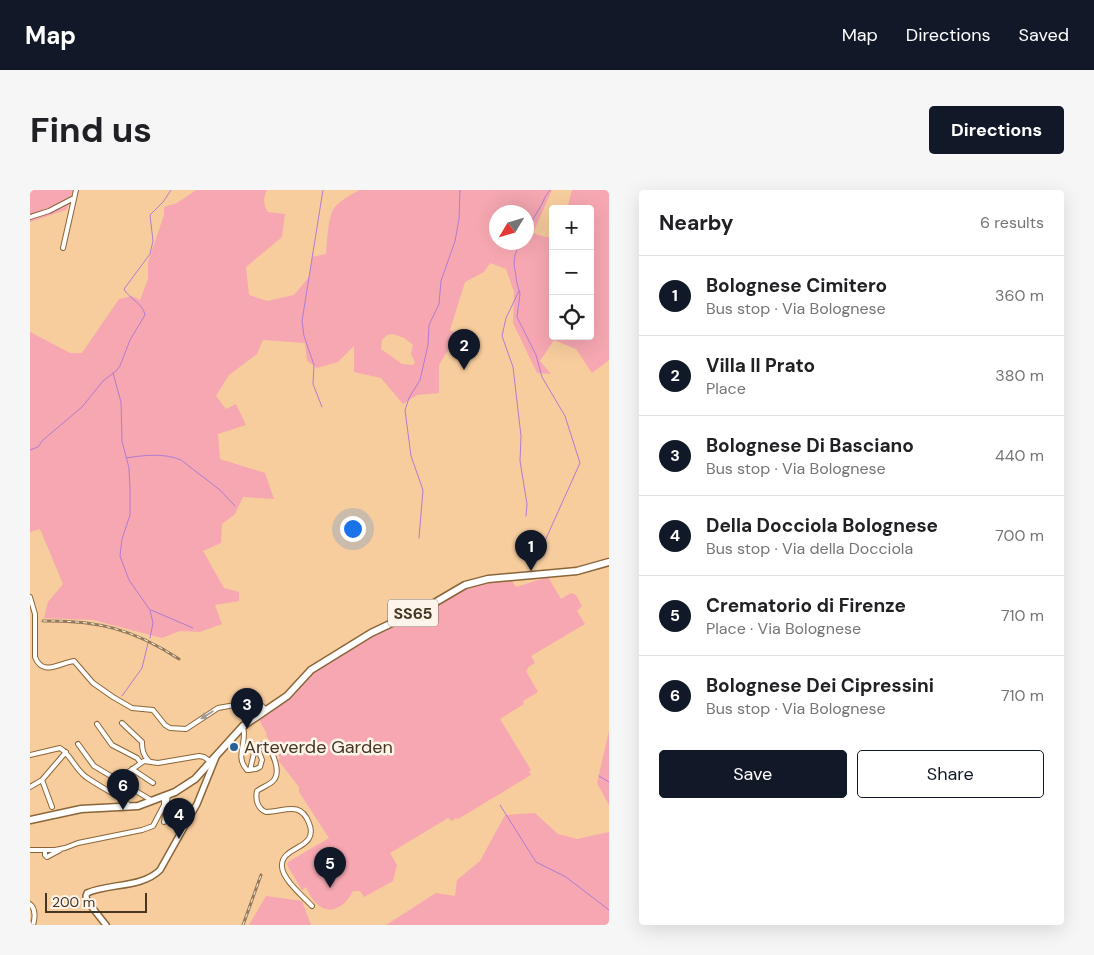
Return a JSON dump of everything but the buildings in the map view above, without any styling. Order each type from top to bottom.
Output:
[{"type":"main road","name":"SS65","points":[[30,820],[81,809],[138,806],[166,796],[190,783],[243,726],[287,696],[303,678],[322,663],[371,633],[436,602],[465,585],[488,579],[577,571],[609,562]]},
{"type":"street","points":[[63,248],[76,190]]},
{"type":"street","points":[[30,217],[49,211],[74,198]]},
{"type":"street","points":[[30,597],[35,614],[36,657],[38,664],[44,668],[74,661],[99,688],[132,708],[151,709],[170,728],[190,727],[218,708],[257,701],[266,710]]},
{"type":"street","points":[[122,723],[142,742],[142,749],[148,761]]},
{"type":"street","points":[[97,724],[112,745],[136,758],[141,763]]},
{"type":"street","points":[[243,726],[244,738],[241,761],[247,770],[256,770],[261,764],[259,752],[254,753]]},
{"type":"street","points":[[78,744],[94,766],[153,801]]},
{"type":"street","points":[[250,770],[254,753],[259,745],[267,745],[277,768],[277,774],[273,781],[257,792],[257,802],[262,810],[273,812],[295,808],[301,811],[310,824],[311,835],[303,844],[287,854],[283,859],[282,868],[286,877],[312,906]]},
{"type":"street","points":[[30,755],[60,748],[66,752],[78,769],[86,776],[126,802],[129,807]]},
{"type":"street","points":[[30,787],[42,780],[66,752]]},
{"type":"street","points":[[106,925],[87,901],[86,896],[88,893],[142,880],[160,870],[197,804],[217,755]]},
{"type":"street","points":[[117,780],[141,763],[148,761],[158,763],[199,756],[211,762]]},
{"type":"street","points":[[132,769],[153,783]]},
{"type":"street","points":[[42,780],[52,807]]},
{"type":"street","points":[[138,806],[141,798],[139,793]]},
{"type":"street","points":[[164,822],[166,796]]},
{"type":"street","points":[[30,850],[62,849],[78,843],[153,826],[164,806],[166,796]]},
{"type":"street","points":[[30,904],[35,914],[33,925]]},
{"type":"shaded area","points":[[30,190],[77,190],[66,210],[30,222]]},
{"type":"shaded area","points":[[196,190],[267,190],[264,201],[268,212],[285,214],[282,237],[246,267],[249,295],[267,301],[294,295],[309,277],[312,257],[326,254],[329,225],[333,210],[341,201],[359,190],[552,190],[534,231],[534,205],[489,205],[489,250],[534,250],[534,233],[549,237],[549,340],[554,340],[540,361],[551,374],[537,373],[513,323],[514,292],[506,269],[490,263],[484,272],[465,282],[450,330],[458,334],[439,365],[439,393],[417,395],[403,404],[381,378],[354,372],[354,346],[338,362],[317,368],[307,361],[305,343],[263,340],[257,354],[229,375],[216,396],[226,409],[236,404],[246,425],[218,434],[220,459],[265,473],[274,499],[243,497],[235,514],[222,524],[221,543],[203,551],[224,588],[239,592],[239,601],[215,605],[222,624],[200,632],[180,631],[162,638],[93,620],[44,618],[48,602],[63,584],[40,529],[30,532],[30,332],[70,353],[82,353],[119,299],[132,296],[140,300],[148,279],[148,262],[164,215],[164,207],[177,203]],"holes":[[[393,334],[404,338],[413,345],[411,354],[415,362],[413,365],[402,364],[381,349],[382,340],[387,335]]]},
{"type":"shaded area","points":[[572,190],[609,190],[609,360],[592,373],[576,349],[554,340],[594,340],[594,205],[568,205]]},
{"type":"shaded area","points":[[548,577],[561,599],[571,593],[576,595],[582,606],[577,611],[585,624],[531,656],[535,663],[527,668],[526,671],[538,692],[523,701],[524,704],[500,719],[531,770],[529,772],[531,775],[458,819],[456,818],[452,821],[448,818],[390,853],[397,865],[393,881],[364,897],[360,891],[353,891],[346,902],[331,910],[320,906],[306,887],[302,890],[287,865],[288,862],[329,838],[299,792],[299,787],[278,760],[280,758],[258,718],[290,697],[314,671],[386,629],[471,585],[510,578],[516,587]]},
{"type":"shaded area","points":[[609,731],[609,805],[597,783]]},
{"type":"shaded area","points":[[535,813],[558,834],[577,839],[609,832],[609,925],[386,925],[436,893],[455,896],[457,880],[480,861],[505,815]]},
{"type":"shaded area","points":[[266,896],[302,901],[311,925],[249,925]]},
{"type":"waterway","points":[[30,450],[38,447],[43,440],[82,407],[103,381],[120,366],[130,340],[145,315],[142,307],[124,289],[150,254],[153,241],[150,215],[163,202],[171,190]]},
{"type":"waterway","points":[[322,407],[313,384],[314,365],[304,336],[302,321],[323,190]]},
{"type":"waterway","points":[[419,538],[423,490],[411,456],[405,410],[409,398],[420,380],[428,345],[429,325],[439,304],[441,281],[455,241],[459,219],[460,190]]},
{"type":"waterway","points":[[534,217],[550,190]]},
{"type":"waterway","points":[[517,250],[514,264],[520,294],[517,317],[536,355],[542,377],[565,416],[580,463],[544,543]]},
{"type":"waterway","points":[[519,291],[506,318],[502,336],[513,367],[521,436],[520,461],[527,504],[526,516]]},
{"type":"waterway","points":[[113,373],[121,402],[122,441],[129,468],[130,489],[130,515],[122,539],[120,556],[129,580],[150,610],[153,623],[150,638]]},
{"type":"waterway","points":[[126,458],[147,455],[181,460],[220,490],[235,506]]},
{"type":"waterway","points":[[151,610],[193,628]]},
{"type":"waterway","points":[[122,696],[142,668],[148,643]]},
{"type":"waterway","points":[[599,776],[609,782]]},
{"type":"waterway","points":[[500,805],[536,862],[566,877],[609,910]]},
{"type":"railway","points":[[43,621],[81,622],[114,628],[146,640],[179,659]]},
{"type":"railway","points":[[243,925],[261,875]]},
{"type":"place","name":"Villa Il Prato","points":[[464,370]]},
{"type":"place","name":"Bolognese Cimitero","points":[[531,571]]},
{"type":"place","name":"Bolognese Di Basciano","points":[[247,729]]},
{"type":"place","name":"Arteverde Garden","points":[[234,747]]},
{"type":"place","name":"Bolognese Dei Cipressini","points":[[123,810]]},
{"type":"place","name":"Della Docciola Bolognese","points":[[179,839]]},
{"type":"place","name":"Crematorio di Firenze","points":[[330,888]]}]
